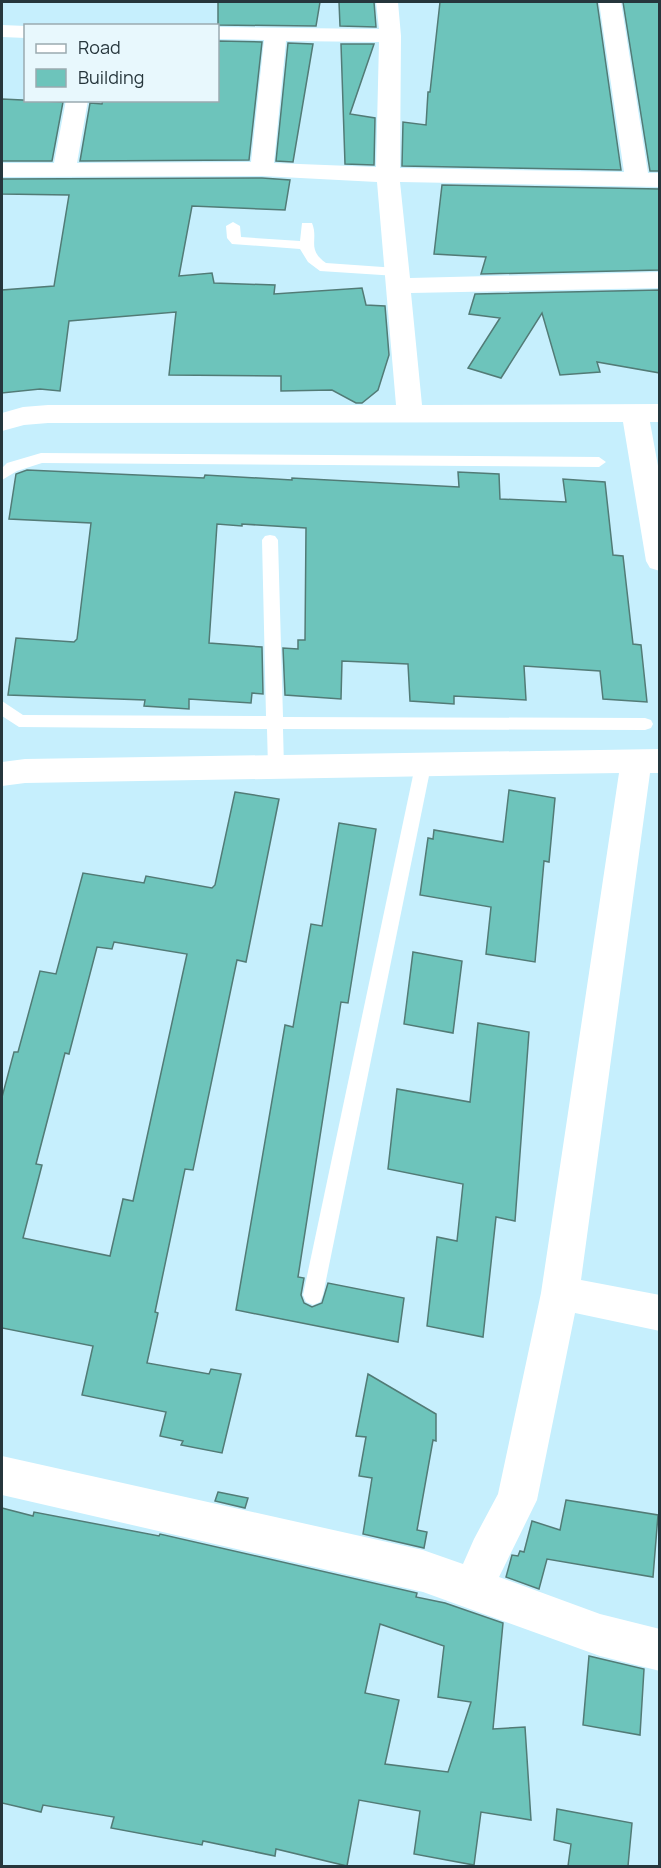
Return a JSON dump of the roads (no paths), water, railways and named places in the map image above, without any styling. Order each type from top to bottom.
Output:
[{"type":"street","points":[[387,2],[390,36],[388,175],[410,413]]},
{"type":"street","points":[[2,170],[262,169],[388,175],[648,180],[610,2]]},
{"type":"street","points":[[2,31],[24,32]]},
{"type":"street","points":[[219,33],[390,36]]},
{"type":"street","points":[[262,169],[276,34]]},
{"type":"street","points":[[64,171],[77,102]]},
{"type":"street","points":[[397,279],[660,280]]},
{"type":"street","points":[[2,422],[48,414],[647,412],[660,561]]},
{"type":"street","points":[[2,774],[26,771],[648,761],[560,1293],[517,1500],[488,1553],[474,1588]]},
{"type":"street","points":[[560,1293],[660,1313]]},
{"type":"street","points":[[2,1476],[423,1571],[600,1635],[660,1650]]},
{"type":"lane","points":[[233,226],[234,238],[237,241],[306,245]]},
{"type":"lane","points":[[307,226],[307,250],[317,264],[325,268],[397,279]]},
{"type":"lane","points":[[2,475],[12,467],[41,458],[599,462]]},
{"type":"lane","points":[[270,540],[276,767]]},
{"type":"lane","points":[[2,707],[20,721],[645,724]]},
{"type":"lane","points":[[313,1295],[423,765]]}]
